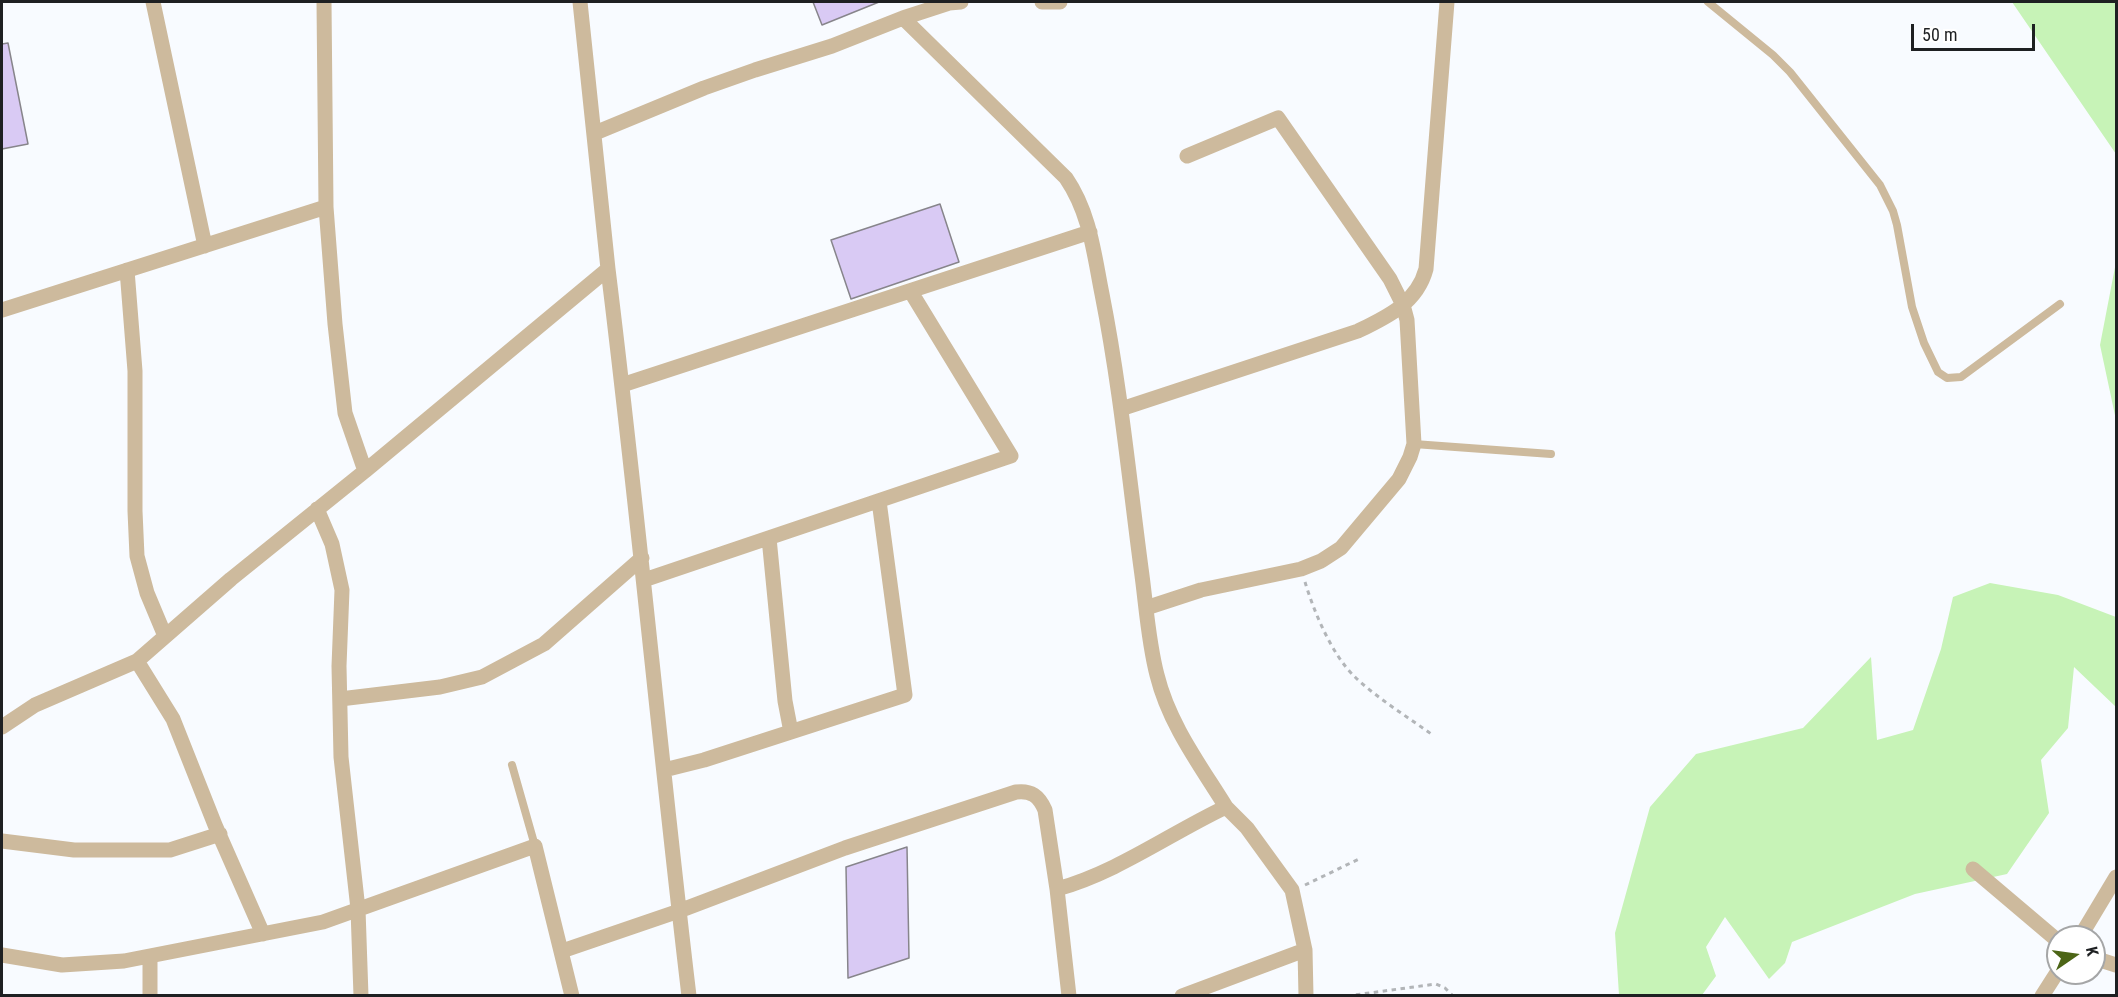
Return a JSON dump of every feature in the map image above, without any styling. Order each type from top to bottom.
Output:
[{"type":"street","points":[[153,2],[205,246]]},
{"type":"street","points":[[324,2],[327,207],[335,324],[345,413],[365,471]]},
{"type":"street","points":[[580,2],[689,996]]},
{"type":"street","points":[[595,134],[704,88],[832,46],[903,18],[950,3],[961,2]]},
{"type":"street","points":[[1042,2],[1060,3]]},
{"type":"street","points":[[1121,409],[1340,338],[1374,323],[1403,305],[1416,292],[1426,269],[1447,2]]},
{"type":"street","points":[[903,18],[1066,178],[1082,205],[1090,232],[1111,340],[1146,608],[1157,674],[1167,707],[1179,731],[1226,807],[1247,828],[1292,890],[1305,950],[1306,996]]},
{"type":"street","points":[[1146,608],[1227,584],[1301,569],[1321,561],[1341,548],[1399,479],[1414,444],[1408,335],[1403,305],[1390,279],[1278,118],[1187,156]]},
{"type":"street","points":[[2,310],[327,207]]},
{"type":"street","points":[[622,385],[1090,232]]},
{"type":"street","points":[[2,727],[35,705],[137,661],[231,579],[608,269]]},
{"type":"street","points":[[127,270],[135,371],[137,556],[147,593],[165,636]]},
{"type":"street","points":[[644,580],[1011,456],[911,292]]},
{"type":"street","points":[[664,770],[704,760],[905,695],[879,501]]},
{"type":"street","points":[[317,509],[332,544],[342,590],[341,757],[358,909],[361,996]]},
{"type":"street","points":[[769,538],[785,701],[791,732]]},
{"type":"street","points":[[340,699],[440,687],[482,677],[544,644],[642,558]]},
{"type":"street","points":[[137,661],[173,719],[263,934]]},
{"type":"street","points":[[562,951],[679,911],[845,848],[1024,791],[1037,796],[1045,810],[1070,996]]},
{"type":"street","points":[[1057,889],[1094,878],[1115,868],[1187,826],[1226,807]]},
{"type":"street","points":[[2,841],[74,850],[170,850],[220,834]]},
{"type":"street","points":[[2,955],[62,965],[124,961],[323,922],[535,846],[572,996]]},
{"type":"street","points":[[1973,869],[2046,931]]},
{"type":"street","points":[[2087,925],[2116,877]]},
{"type":"street","points":[[1182,996],[1305,950]]},
{"type":"street","points":[[150,956],[150,996]]},
{"type":"lane","points":[[1708,2],[1773,55],[1790,72],[1880,185],[1897,225],[1908,288],[1918,325],[1929,355],[1942,376],[1952,379],[1961,377],[2060,304]]},
{"type":"lane","points":[[1414,444],[1551,454]]},
{"type":"lane","points":[[512,765],[535,846]]},
{"type":"path","points":[[1301,569],[1321,625],[1354,676],[1434,735]]},
{"type":"path","points":[[1292,890],[1361,858]]},
{"type":"path","points":[[1347,996],[1436,984],[1445,988],[1453,996]]},
{"type":"green space","points":[[2012,2],[2116,2],[2116,154]]},
{"type":"green space","points":[[2116,262],[2116,420],[2100,345]]},
{"type":"green space","points":[[1990,583],[2058,595],[2116,617],[2116,707],[2074,667],[2068,728],[2041,760],[2049,813],[2007,874],[1915,894],[1792,942],[1785,963],[1769,979],[1725,917],[1706,947],[1716,976],[1702,995],[1619,995],[1615,933],[1650,807],[1696,754],[1803,728],[1871,657],[1877,740],[1913,730],[1941,649],[1953,597]]},
{"type":"building","points":[[813,2],[879,2],[822,25]]},
{"type":"building","points":[[8,43],[28,144],[2,149],[2,44]]},
{"type":"building","points":[[940,204],[959,262],[851,299],[831,240]]},
{"type":"building","points":[[907,847],[909,958],[848,978],[846,867]]}]
